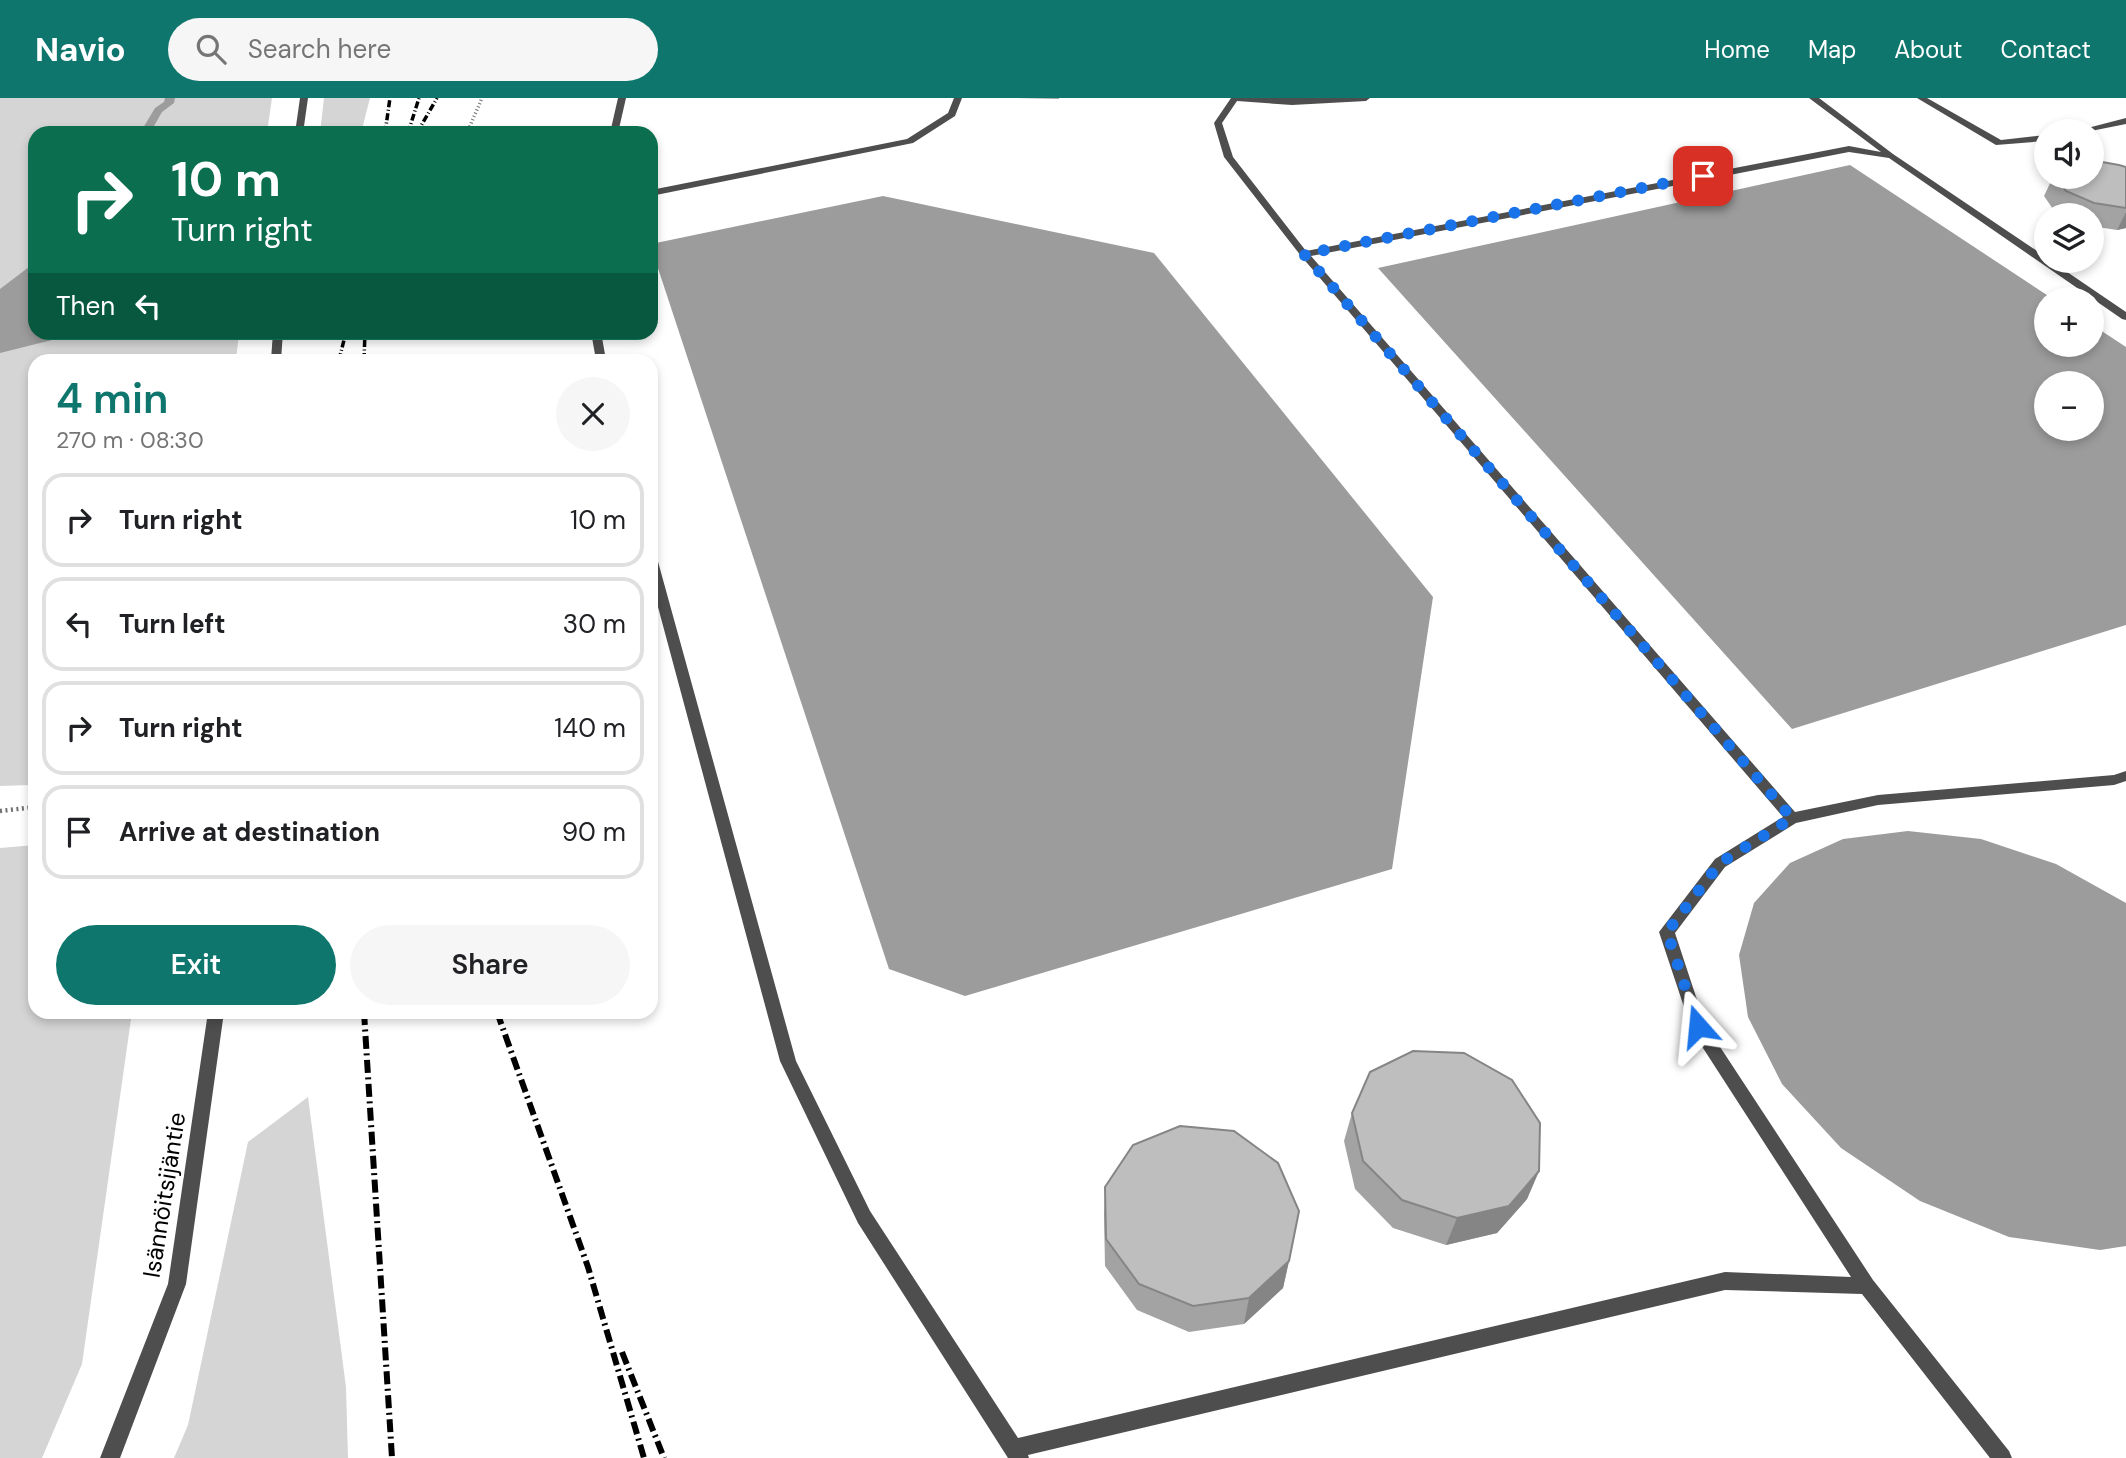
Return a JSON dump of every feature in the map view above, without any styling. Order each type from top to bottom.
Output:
[{"type":"street","points":[[300,126],[304,98]]},
{"type":"street","points":[[616,126],[622,98]]},
{"type":"street","points":[[658,191],[910,141],[952,114],[958,98]]},
{"type":"street","points":[[1366,98],[1292,102],[1235,98],[1218,123],[1228,157],[1304,254],[1792,818]]},
{"type":"street","points":[[1813,98],[1892,156],[2126,317]]},
{"type":"street","points":[[1921,98],[1999,143],[2034,139]]},
{"type":"street","points":[[2104,126],[2126,121]]},
{"type":"street","points":[[1304,254],[1849,149],[1892,156]]},
{"type":"street","points":[[658,584],[788,1061],[864,1217],[1016,1453],[1725,1281],[1867,1286]]},
{"type":"street","points":[[2002,1458],[1867,1286],[1698,1026],[1667,932],[1720,863],[1792,818],[1878,800],[2115,780],[2126,776]]},
{"type":"street","name":"Isännöitsijäntie","points":[[110,1458],[177,1284],[215,1019]]},
{"type":"path","points":[[470,126],[482,98]]},
{"type":"path","points":[[0,811],[28,808]]},
{"type":"shaded area","points":[[0,98],[272,98],[268,126],[28,126],[28,340],[238,340],[237,354],[28,354],[28,785],[0,786]]},
{"type":"shaded area","points":[[324,98],[370,98],[363,126],[321,126]]},
{"type":"shaded area","points":[[1850,165],[2035,287],[2034,357],[2104,357],[2104,333],[2126,347],[2126,625],[1792,729],[1378,268]]},
{"type":"shaded area","points":[[883,196],[1154,253],[1433,597],[1392,869],[965,996],[889,969],[658,268],[658,243]]},
{"type":"shaded area","points":[[28,268],[28,340],[52,340],[0,353],[0,289]]},
{"type":"shaded area","points":[[1908,831],[1981,839],[2056,864],[2126,903],[2126,1246],[2100,1250],[2009,1237],[1920,1201],[1841,1148],[1782,1084],[1748,1017],[1739,955],[1754,903],[1790,863],[1843,839]]},
{"type":"shaded area","points":[[28,846],[28,1019],[131,1019],[82,1364],[42,1458],[0,1458],[0,848]]},
{"type":"shaded area","points":[[308,1097],[346,1387],[348,1458],[174,1458],[188,1425],[248,1142]]},
{"type":"building","points":[[2104,162],[2126,167],[2126,208],[2094,203],[2064,189],[2104,189]]},
{"type":"building","points":[[1413,1051],[1464,1053],[1512,1080],[1540,1123],[1539,1171],[1509,1206],[1457,1218],[1402,1200],[1363,1161],[1352,1113],[1370,1072]]},
{"type":"building","points":[[1180,1126],[1234,1131],[1278,1163],[1299,1211],[1289,1261],[1249,1298],[1193,1306],[1139,1284],[1106,1239],[1105,1187],[1133,1145]]},
{"type":"waterway","points":[[149,126],[158,110],[169,103],[170,98]]},
{"type":"railway","points":[[386,126],[390,98]]},
{"type":"railway","points":[[410,126],[419,98]]},
{"type":"railway","points":[[421,126],[437,98]]},
{"type":"railway","points":[[340,354],[344,340]]},
{"type":"railway","points":[[364,354],[365,340]]},
{"type":"railway","points":[[364,1019],[392,1458]]},
{"type":"railway","points":[[499,1019],[588,1267],[644,1458]]},
{"type":"railway","points":[[622,1352],[664,1458]]},
{"type":"route","points":[[1698,1026],[1667,932],[1720,863],[1792,818],[1304,254],[1703,176]]}]
